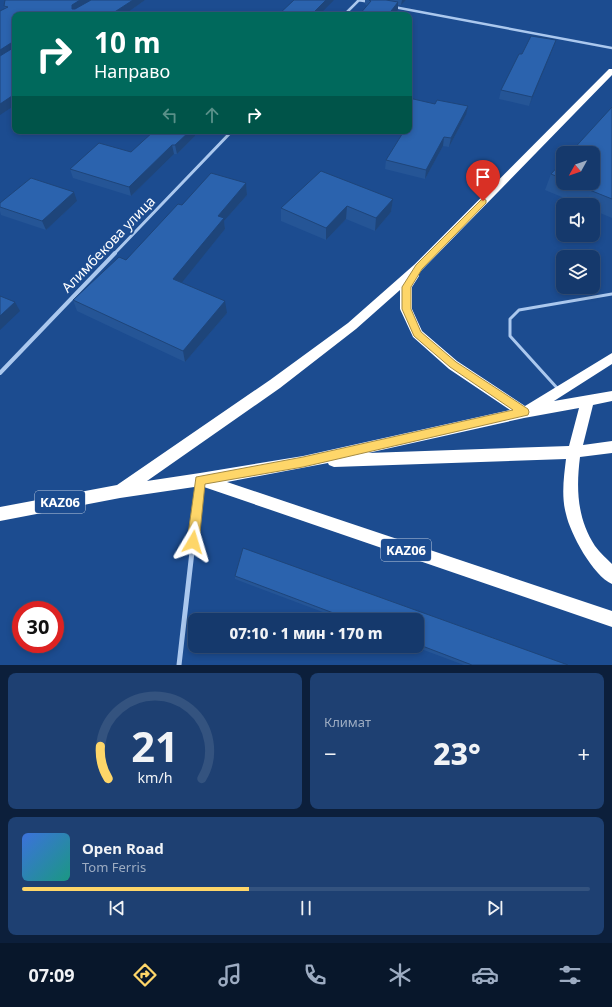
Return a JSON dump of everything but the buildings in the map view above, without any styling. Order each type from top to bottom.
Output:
[{"type":"highway","points":[[120,491],[275,384],[352,326],[419,267],[612,71]]},
{"type":"highway","points":[[419,267],[406,287],[406,309],[417,334],[453,364],[524,412],[612,358]]},
{"type":"highway","name":"KАZ06","points":[[0,514],[120,491],[200,480],[303,462],[524,412],[587,402],[612,396]]},
{"type":"highway","points":[[587,402],[574,452],[570,482],[573,514],[590,552],[612,576]]},
{"type":"highway","points":[[303,462],[574,452],[612,447]]},
{"type":"highway","name":"KАZ06","points":[[200,480],[612,619]]},
{"type":"street","points":[[347,12],[358,0],[374,3]]},
{"type":"street","points":[[390,6],[612,48]]},
{"type":"street","name":"Алимбекова улица","points":[[0,373],[229,134]]},
{"type":"street","points":[[179,665],[200,480]]},
{"type":"lane","points":[[560,390],[510,336],[510,319],[520,310],[612,294]]},
{"type":"route","points":[[193,542],[200,480],[303,462],[524,412],[453,364],[417,334],[406,309],[406,287],[419,267],[483,201]]}]
